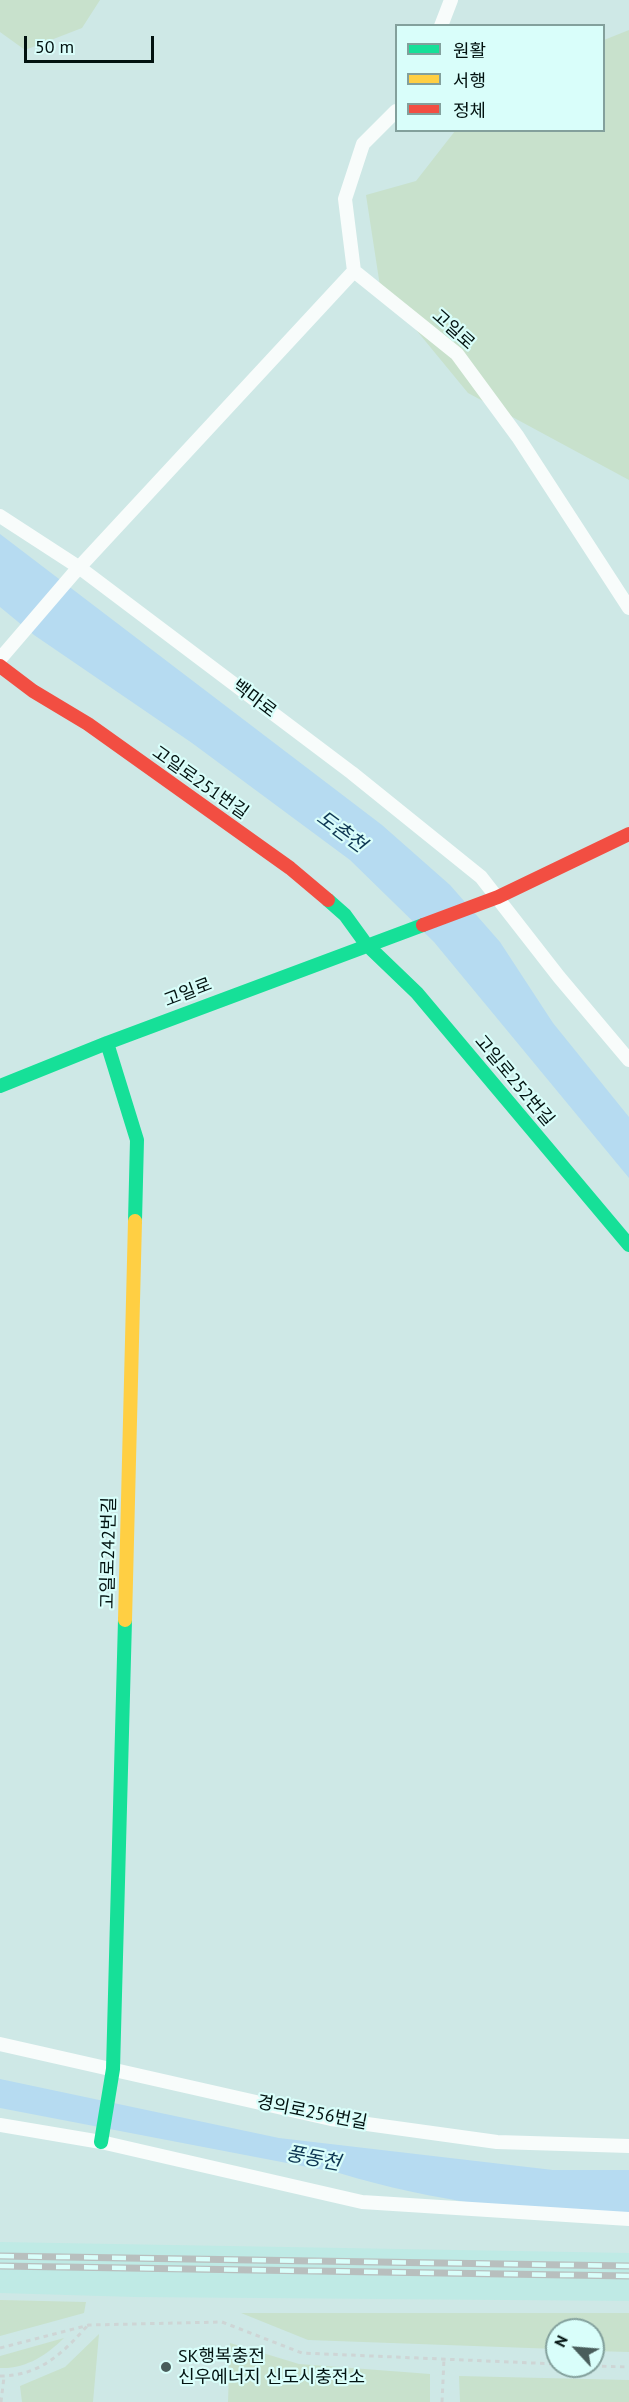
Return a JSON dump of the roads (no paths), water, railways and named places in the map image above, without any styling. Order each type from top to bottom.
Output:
[{"type":"street","points":[[442,24],[452,0]]},
{"type":"street","points":[[0,659],[77,571],[354,271],[345,199],[363,144],[395,112]]},
{"type":"street","name":"고일로","points":[[354,271],[457,354],[518,437],[629,608]]},
{"type":"street","name":"백마로","points":[[0,516],[429,833],[481,877],[559,977],[629,1060]]},
{"type":"street","name":"고일로251번길","points":[[0,666],[33,691],[88,724],[290,868],[345,915],[366,944]]},
{"type":"street","points":[[498,897],[629,834]]},
{"type":"street","name":"고일로","points":[[0,1086],[366,944],[498,897]]},
{"type":"street","name":"고일로252번길","points":[[366,944],[417,993],[629,1245]]},
{"type":"street","name":"고일로242번길","points":[[102,2138],[113,2076],[137,1140],[107,1043]]},
{"type":"street","name":"경의로256번길","points":[[0,2044],[113,2076],[331,2119],[496,2142],[629,2146]]},
{"type":"street","points":[[0,2125],[102,2138],[362,2202],[629,2219]]},
{"type":"water","name":"도촌천","points":[[0,534],[382,825],[450,885],[500,942],[553,1023],[629,1117],[629,1178],[434,942],[350,860],[192,743],[34,635],[0,607]]},
{"type":"water","name":"풍동천","points":[[0,2079],[279,2138],[553,2170],[629,2170],[629,2217],[555,2213],[446,2199],[339,2173],[0,2108]]},
{"type":"railway","points":[[0,2256],[629,2266]]},
{"type":"railway","points":[[0,2266],[629,2276]]},
{"type":"place","name":"SK행복충전 신우에너지 신도시충전소","points":[[166,2367]]}]
